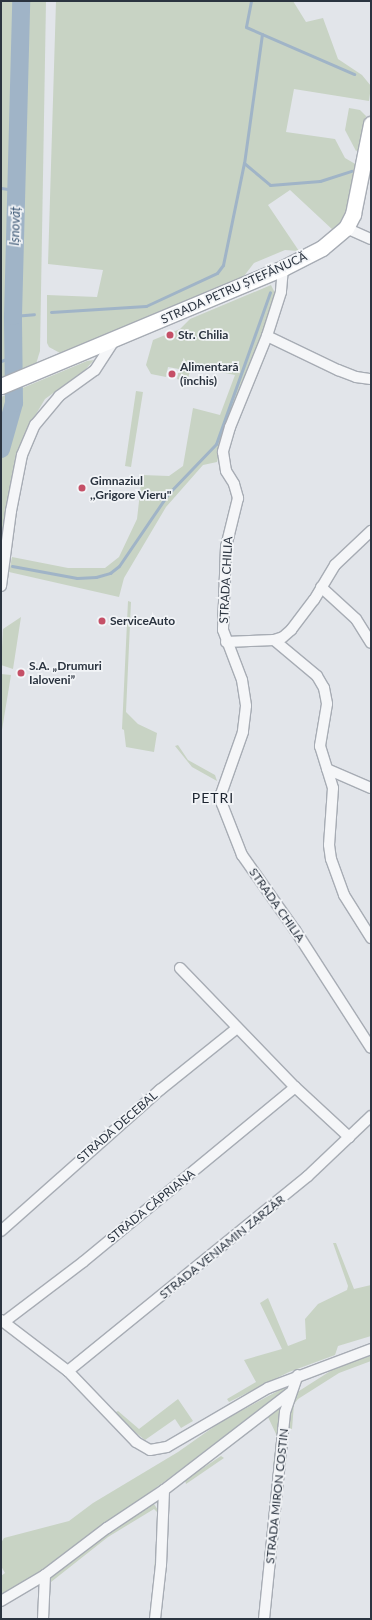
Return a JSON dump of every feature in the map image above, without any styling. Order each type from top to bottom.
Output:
[{"type":"main road","points":[[346,228],[358,195],[371,124]]},
{"type":"main road","name":"STRADA PETRU ȘTEFĂNUCĂ","points":[[1,386],[283,268],[322,248],[346,228]]},
{"type":"street","points":[[346,228],[371,239]]},
{"type":"street","name":"STRADA CHILIA","points":[[283,268],[281,292],[266,336],[230,427],[223,452],[226,471],[234,484],[238,498],[226,547],[222,616],[226,642],[242,680],[246,706],[243,732],[221,794],[222,804],[242,855],[296,930],[371,1048]]},
{"type":"street","points":[[266,336],[338,370],[371,379]]},
{"type":"street","points":[[1,586],[11,511],[21,462],[35,425],[59,396],[95,370],[115,339]]},
{"type":"street","points":[[226,642],[274,640],[291,630],[335,565],[371,531]]},
{"type":"street","points":[[321,587],[356,619],[371,643]]},
{"type":"street","points":[[274,640],[318,676],[324,688],[327,704],[320,746],[333,788],[329,844],[331,859],[344,894],[371,938]]},
{"type":"street","points":[[327,768],[371,788]]},
{"type":"street","points":[[180,968],[295,1087],[349,1137]]},
{"type":"street","name":"STRADA DECEBAL","points":[[1,1231],[160,1090],[237,1028]]},
{"type":"street","name":"STRADA CĂPRIANA","points":[[3,1321],[89,1257],[295,1087]]},
{"type":"street","name":"STRADA VENIAMIN ZARZĂR","points":[[68,1371],[308,1176],[371,1116]]},
{"type":"street","points":[[3,1321],[68,1371],[136,1442],[150,1450],[167,1447],[255,1394],[298,1375],[371,1349]]},
{"type":"street","name":"STRADA MIRON COSTIN","points":[[264,1619],[285,1412],[290,1393],[298,1375]]},
{"type":"street","points":[[1,1601],[44,1575],[164,1490],[290,1393]]},
{"type":"street","points":[[155,1619],[161,1565],[164,1490]]},
{"type":"street","points":[[43,1619],[44,1575]]},
{"type":"green space","points":[[1,1],[46,1],[40,351],[36,364],[1,378]]},
{"type":"green space","points":[[56,1],[293,1],[306,22],[323,18],[338,59],[362,75],[371,86],[369,101],[294,89],[286,132],[335,139],[345,158],[357,165],[346,215],[340,225],[334,231],[290,190],[268,205],[299,251],[285,250],[254,263],[244,276],[60,353],[49,347],[47,343],[47,295],[97,297],[103,270],[48,264]]},
{"type":"green space","points":[[349,108],[360,110],[366,116],[360,149],[356,151],[345,130]]},
{"type":"green space","points":[[271,285],[275,293],[264,330],[236,400],[217,462],[203,465],[166,507],[124,578],[119,597],[9,572],[12,557],[68,568],[105,568],[119,557],[137,519],[142,475],[169,476],[183,466],[193,408],[220,415],[235,375],[200,368],[199,372],[190,371],[187,382],[177,379],[179,369],[168,367],[166,377],[151,374],[146,365],[153,340],[180,329],[190,319]]},
{"type":"green space","points":[[94,360],[84,371],[45,399],[26,431],[16,454],[1,545],[1,397],[87,361]]},
{"type":"green space","points":[[136,391],[143,392],[131,467],[125,466]]},
{"type":"green space","points":[[128,601],[131,602],[126,712],[138,724],[157,733],[154,752],[126,747],[124,730],[122,729]]},
{"type":"green space","points":[[21,617],[13,669],[1,665],[3,629]]},
{"type":"green space","points":[[1,674],[11,675],[1,736]]},
{"type":"green space","points":[[178,745],[188,760],[215,775],[217,781],[192,767],[175,746]]},
{"type":"green space","points":[[333,1243],[336,1243],[354,1289],[371,1285],[371,1336],[338,1346],[335,1355],[289,1372],[229,1402],[227,1399],[256,1382],[244,1360],[282,1349],[260,1303],[268,1298],[288,1346],[306,1339],[305,1319],[318,1304],[347,1290],[348,1286]]},
{"type":"green space","points":[[371,1354],[371,1361],[339,1373],[298,1399],[294,1404],[292,1429],[287,1428],[291,1403],[299,1391],[343,1363]]},
{"type":"green space","points":[[287,1386],[287,1388],[176,1473],[58,1560],[1,1596],[1,1576],[5,1573],[1,1566],[1,1543],[4,1538],[69,1521],[93,1503],[178,1452],[222,1421]]},
{"type":"green space","points":[[178,1399],[193,1421],[181,1428],[175,1419],[145,1440],[112,1414],[118,1411],[139,1429]]},
{"type":"green space","points":[[284,1404],[276,1466],[273,1466],[277,1436],[267,1415]]},
{"type":"green space","points":[[221,1456],[224,1458],[186,1484],[185,1480]]},
{"type":"green space","points":[[154,1504],[160,1513],[156,1574],[153,1588],[158,1513],[154,1509],[108,1537],[51,1582],[50,1595],[47,1592],[51,1576],[133,1515]]},
{"type":"waterway","name":"Ișnovăț","points":[[1,449],[14,403],[13,316],[21,1]]},
{"type":"waterway","points":[[251,1],[246,27],[354,74]]},
{"type":"waterway","points":[[262,34],[244,163],[270,185],[320,181],[351,171]]},
{"type":"waterway","points":[[51,312],[146,306],[217,273],[223,265],[244,163]]},
{"type":"waterway","points":[[1,188],[15,190]]},
{"type":"waterway","points":[[12,566],[77,578],[96,577],[110,573],[119,566],[168,494],[216,444],[270,292]]},
{"type":"waterway","points":[[13,316],[34,314]]},
{"type":"waterway","points":[[1,361],[12,357]]},
{"type":"place","name":"Str. Chilia","points":[[170,335]]},
{"type":"place","name":"Alimentară (închis)","points":[[172,374]]},
{"type":"place","name":"Gimnaziul ,,Grigore Vieru\"","points":[[82,488]]},
{"type":"place","name":"ServiceAuto","points":[[102,621]]},
{"type":"place","name":"S.A. „Drumuri Ialoveni”","points":[[21,673]]},
{"type":"district","name":"PETRI","points":[[213,798]]}]
